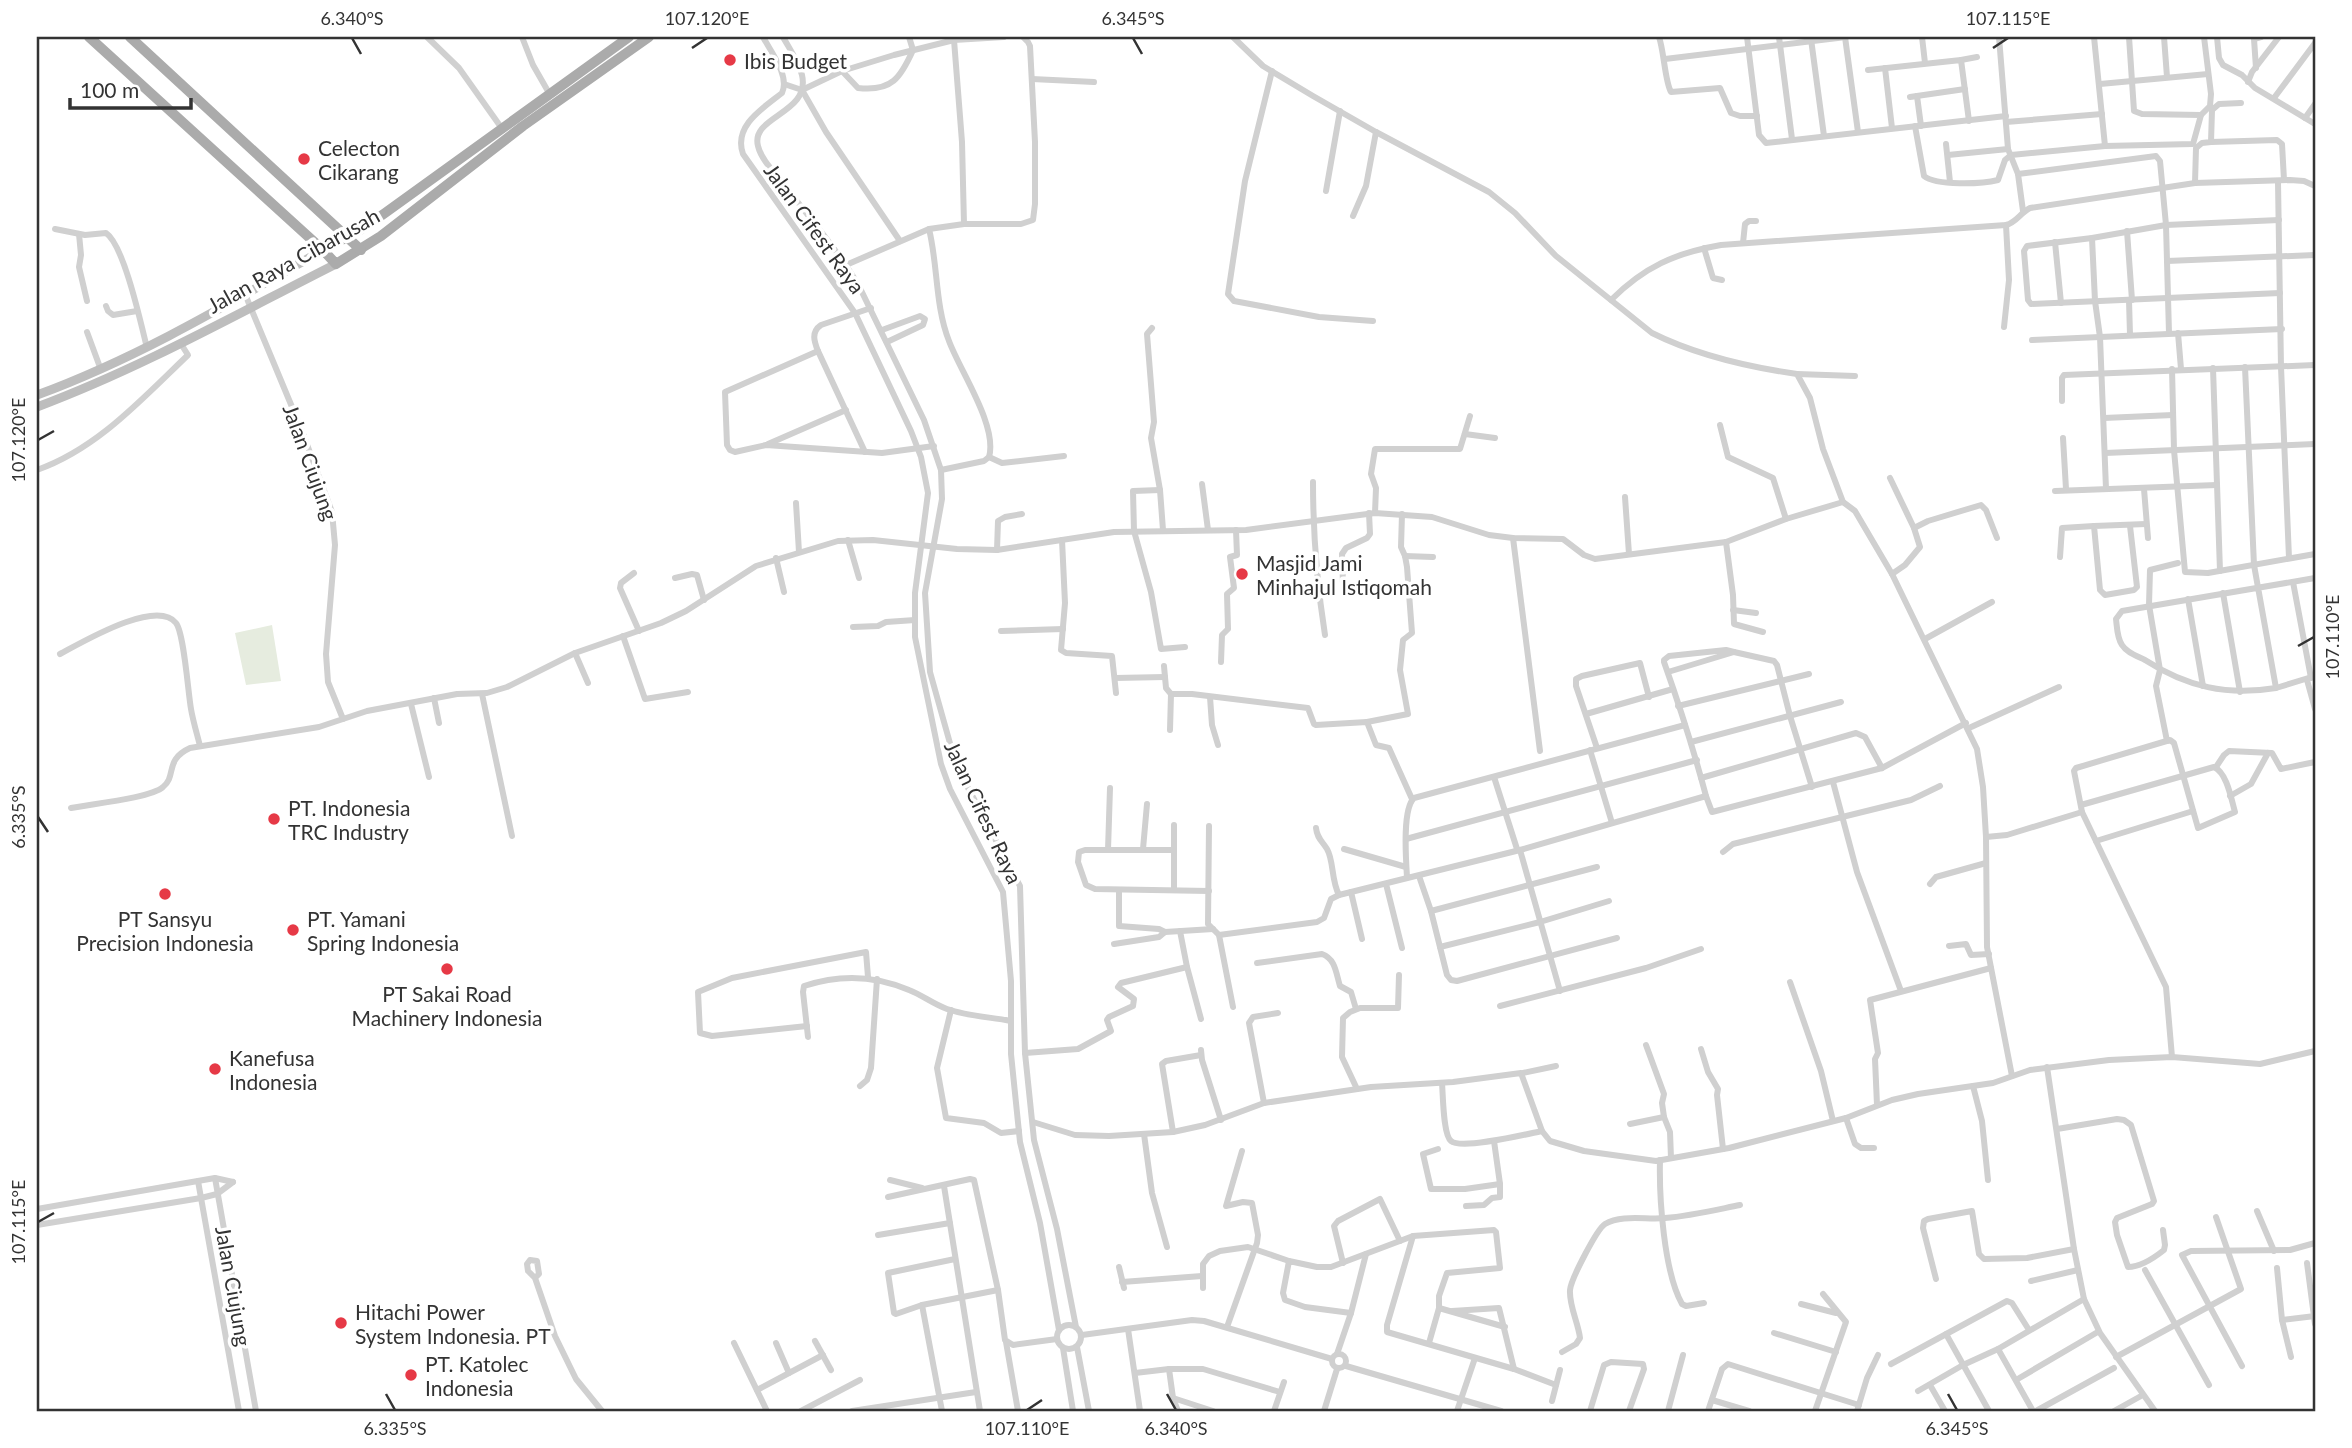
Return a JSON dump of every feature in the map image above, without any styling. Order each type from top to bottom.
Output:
[{"type":"main road","points":[[89,37],[336,264]]},
{"type":"main road","points":[[130,37],[361,250]]},
{"type":"main road","name":"Jalan Raya Cibarusah","points":[[336,264],[361,250],[409,215],[550,93],[629,37]]},
{"type":"main road","name":"Jalan Raya Cibarusah","points":[[323,250],[386,213],[649,37]]},
{"type":"street","points":[[427,37],[459,68],[504,133]]},
{"type":"street","points":[[522,37],[533,65],[550,93]]},
{"type":"street","points":[[763,37],[782,74],[784,84],[802,90],[879,59],[954,40],[1004,37]]},
{"type":"street","points":[[783,37],[802,72],[802,90],[826,132],[900,241]]},
{"type":"street","points":[[842,72],[858,88],[872,89],[884,85],[900,76],[914,51],[909,37]]},
{"type":"street","points":[[846,265],[929,229],[964,224],[1021,224],[1030,222],[1035,216],[1030,47],[1023,37]]},
{"type":"street","points":[[1233,37],[1272,71],[1376,132],[1489,192],[1515,213],[1556,256],[1652,333],[1669,342],[1708,355],[1797,374],[1855,376]]},
{"type":"street","points":[[1659,37],[1671,92],[1720,88],[1731,113],[1757,116]]},
{"type":"street","points":[[1747,37],[1759,135],[1764,143],[1969,121],[2102,114]]},
{"type":"street","points":[[1665,59],[1749,48],[1780,41],[1846,37],[1858,132]]},
{"type":"street","points":[[1922,37],[1925,63]]},
{"type":"street","points":[[1999,37],[2009,152],[2018,174],[2023,211]]},
{"type":"street","points":[[2094,37],[2105,146]]},
{"type":"street","points":[[2129,37],[2133,107],[2137,113],[2201,115]]},
{"type":"street","points":[[2164,37],[2167,77]]},
{"type":"street","points":[[1948,155],[2105,146],[2191,145],[2201,115],[2211,102],[2204,37]]},
{"type":"street","points":[[2217,37],[2218,58],[2221,63],[2315,124]]},
{"type":"street","points":[[2256,68],[2254,39],[2261,37]]},
{"type":"street","points":[[2248,82],[2278,37]]},
{"type":"street","points":[[2274,98],[2315,42],[2309,37]]},
{"type":"street","points":[[1811,39],[1824,136]]},
{"type":"street","points":[[954,40],[962,142],[964,224]]},
{"type":"street","points":[[1780,41],[1792,139]]},
{"type":"street","points":[[1868,70],[1977,57]]},
{"type":"street","points":[[1961,60],[1969,121]]},
{"type":"street","points":[[1885,68],[1892,128]]},
{"type":"street","points":[[1272,71],[1245,181],[1228,295],[1234,301],[1304,314],[1373,321]]},
{"type":"street","points":[[2100,84],[2208,74]]},
{"type":"street","points":[[1032,79],[1094,82]]},
{"type":"street","name":"Jalan Cifest Raya","points":[[784,84],[782,93],[747,124],[740,137],[740,145],[748,163],[810,246],[855,313],[918,449],[926,478],[928,493],[915,593],[915,637],[920,670],[941,764],[950,789],[1003,892],[1010,964],[1011,1054],[1020,1142],[1040,1223],[1059,1331]]},
{"type":"street","points":[[1965,89],[1914,96],[1924,176],[1929,180],[1964,185],[1996,181],[2001,176],[2009,152]]},
{"type":"street","name":"Jalan Cifest Raya","points":[[802,90],[797,101],[763,127],[757,145],[775,174],[846,265],[872,309],[934,446],[941,470],[942,499],[925,593],[930,672],[953,754],[965,784],[1020,886],[1025,1053],[1034,1140],[1057,1229],[1076,1327]]},
{"type":"street","points":[[2211,142],[2213,107],[2219,104],[2241,103]]},
{"type":"street","points":[[2305,117],[2315,104]]},
{"type":"street","points":[[1325,191],[1340,111]]},
{"type":"street","points":[[1353,216],[1366,186],[1376,132]]},
{"type":"street","points":[[2195,183],[2196,148],[2202,143],[2277,140],[2281,145],[2281,367],[2289,558]]},
{"type":"street","points":[[1946,144],[1950,181]]},
{"type":"street","points":[[2018,174],[2153,155],[2160,161],[2166,225],[2169,333]]},
{"type":"street","points":[[1611,300],[1624,287],[1662,261],[1704,248],[2006,225],[2016,221],[2023,211],[2037,207],[2195,183],[2304,181],[2315,186]]},
{"type":"street","points":[[2279,220],[2166,225],[2027,246],[2024,249],[2028,300],[2031,304],[2280,293]]},
{"type":"street","points":[[1743,243],[1745,224],[1756,221]]},
{"type":"street","points":[[2004,327],[2009,280],[2006,225]]},
{"type":"street","points":[[55,229],[79,234],[106,233],[113,239],[147,348]]},
{"type":"street","points":[[929,229],[945,329],[988,430],[989,457]]},
{"type":"street","points":[[2127,232],[2130,335]]},
{"type":"street","points":[[79,234],[82,255],[79,267],[86,301]]},
{"type":"street","points":[[2092,238],[2095,302],[2100,337],[2106,489]]},
{"type":"street","points":[[2055,242],[2061,303]]},
{"type":"street","points":[[1704,248],[1713,278],[1722,280]]},
{"type":"street","name":"Jalan Raya Cibarusah","points":[[37,395],[102,370],[147,348],[323,250]]},
{"type":"street","points":[[2167,261],[2315,254]]},
{"type":"street","name":"Jalan Raya Cibarusah","points":[[37,407],[107,379],[181,344],[336,264]]},
{"type":"street","name":"Jalan Ciujung","points":[[245,294],[302,431],[332,512],[335,545],[326,654],[328,682],[342,719]]},
{"type":"street","points":[[106,306],[108,311],[116,315],[137,311]]},
{"type":"street","points":[[865,452],[818,351],[814,335],[818,327],[872,309]]},
{"type":"street","points":[[882,330],[920,316],[925,319],[923,325],[887,342]]},
{"type":"street","points":[[1152,328],[1147,334],[1154,422],[1151,438],[1160,490],[1163,530]]},
{"type":"street","points":[[2032,340],[2282,329]]},
{"type":"street","points":[[88,332],[102,370]]},
{"type":"street","points":[[2178,333],[2181,369]]},
{"type":"street","points":[[37,470],[51,465],[106,432],[188,355],[181,344]]},
{"type":"street","points":[[818,351],[725,392],[728,448],[735,452],[766,445],[846,410]]},
{"type":"street","points":[[2063,401],[2063,375],[2315,365]]},
{"type":"street","points":[[2245,367],[2254,565],[2276,688]]},
{"type":"street","points":[[2213,368],[2220,570]]},
{"type":"street","points":[[2172,369],[2174,450],[2184,570],[2192,574],[2315,554]]},
{"type":"street","points":[[1797,374],[1810,398],[1822,449],[1843,502],[1855,511],[1892,575],[1977,749],[1986,837],[1989,954],[2012,1076]]},
{"type":"street","points":[[2104,418],[2173,415]]},
{"type":"street","points":[[1343,584],[1342,554],[1346,548],[1370,534],[1376,488],[1371,478],[1375,449],[1458,450],[1461,448],[1470,416]]},
{"type":"street","points":[[1720,425],[1729,459],[1773,478],[1786,519]]},
{"type":"street","points":[[1465,434],[1495,438]]},
{"type":"street","points":[[2063,439],[2066,489]]},
{"type":"street","points":[[2105,453],[2315,444]]},
{"type":"street","points":[[766,445],[882,453],[934,446]]},
{"type":"street","points":[[941,470],[976,463],[989,457],[1002,463],[1065,456]]},
{"type":"street","points":[[1890,478],[1919,543],[1919,550],[1892,575]]},
{"type":"street","points":[[1313,482],[1313,520],[1325,635]]},
{"type":"street","points":[[1202,484],[1208,530]]},
{"type":"street","points":[[2055,491],[2217,485]]},
{"type":"street","points":[[2144,489],[2148,538]]},
{"type":"street","points":[[1160,490],[1133,491],[1134,531],[1151,592],[1161,649],[1185,648]]},
{"type":"street","points":[[1625,497],[1629,554]]},
{"type":"street","points":[[71,808],[142,795],[162,788],[175,758],[184,751],[200,746],[319,727],[357,713],[457,694],[482,694],[507,687],[575,653],[661,623],[704,600],[748,570],[776,558],[838,541],[997,550],[1114,532],[1236,530],[1372,513],[1433,517],[1483,534],[1513,538],[1563,539],[1584,555],[1595,559],[1726,542],[1786,519],[1843,502]]},
{"type":"street","points":[[796,503],[799,552]]},
{"type":"street","points":[[1914,528],[1981,505],[1986,510],[1997,538]]},
{"type":"street","points":[[997,550],[999,521],[1004,517],[1021,514]]},
{"type":"street","points":[[1164,666],[1167,691],[1171,694],[1192,694],[1308,708],[1316,725],[1367,723],[1408,714],[1400,670],[1403,640],[1412,633],[1405,556],[1400,544],[1402,514]]},
{"type":"street","points":[[2060,557],[2063,528],[2146,524]]},
{"type":"street","points":[[2094,526],[2100,590],[2105,595],[2134,590],[2137,587],[2130,526]]},
{"type":"street","points":[[1221,662],[1222,635],[1228,629],[1227,594],[1234,588],[1230,558],[1237,555],[1236,530]]},
{"type":"street","points":[[1513,538],[1540,751]]},
{"type":"street","points":[[848,540],[859,579]]},
{"type":"street","points":[[1062,540],[1065,603],[1062,651],[1112,656],[1116,693]]},
{"type":"street","points":[[1726,542],[1735,624],[1763,632]]},
{"type":"street","points":[[1405,556],[1433,557]]},
{"type":"street","points":[[776,558],[784,592]]},
{"type":"street","points":[[2167,741],[2156,686],[2160,670],[2150,605],[2150,570],[2178,563]]},
{"type":"street","points":[[634,573],[621,583],[620,588],[639,631]]},
{"type":"street","points":[[675,578],[697,575],[704,600]]},
{"type":"street","points":[[2311,678],[2276,688],[2240,692],[2203,687],[2160,670],[2125,649],[2119,638],[2117,615],[2122,611],[2150,605],[2315,578]]},
{"type":"street","points":[[2293,582],[2315,709]]},
{"type":"street","points":[[2223,593],[2240,692]]},
{"type":"street","points":[[2189,599],[2203,687]]},
{"type":"street","points":[[1925,639],[1993,602]]},
{"type":"street","points":[[1733,610],[1756,613]]},
{"type":"street","points":[[60,654],[105,629],[128,622],[165,616],[176,622],[181,636],[191,709],[200,746]]},
{"type":"street","points":[[853,627],[878,626],[886,621],[915,620]]},
{"type":"street","points":[[1001,631],[1063,629]]},
{"type":"street","points":[[623,636],[645,699],[688,692]]},
{"type":"street","points":[[1812,787],[1775,662],[1726,650],[1669,656],[1664,660],[1712,812],[1833,782],[1881,768],[1967,726],[2059,687]]},
{"type":"street","points":[[1668,672],[1734,652]]},
{"type":"street","points":[[575,653],[587,683]]},
{"type":"street","points":[[1612,823],[1576,679],[1640,663],[1649,698]]},
{"type":"street","points":[[1678,706],[1809,674]]},
{"type":"street","points":[[1115,678],[1166,677]]},
{"type":"street","points":[[1586,715],[1673,689]]},
{"type":"street","points":[[482,694],[512,836]]},
{"type":"street","points":[[1170,730],[1171,694]]},
{"type":"street","points":[[1210,697],[1212,725],[1218,745]]},
{"type":"street","points":[[434,698],[439,723]]},
{"type":"street","points":[[1691,742],[1841,702]]},
{"type":"street","points":[[411,704],[429,777]]},
{"type":"street","points":[[1367,723],[1376,745],[1389,748],[1412,799],[1406,839],[1407,877]]},
{"type":"street","points":[[1412,799],[1685,725]]},
{"type":"street","points":[[1701,778],[1856,733],[1865,737],[1881,768]]},
{"type":"street","points":[[1986,837],[2007,835],[2081,808],[2184,775],[2211,767],[2221,771],[2235,812],[2198,828],[2184,775],[2174,743],[2170,740],[2076,769],[2074,775],[2081,808],[2166,987],[2172,1057]]},
{"type":"street","points":[[2216,767],[2229,751],[2272,753],[2281,769],[2315,762]]},
{"type":"street","points":[[2230,796],[2251,784],[2268,752]]},
{"type":"street","points":[[1406,839],[1697,761]]},
{"type":"street","points":[[1494,777],[1560,991]]},
{"type":"street","points":[[1833,782],[1857,872],[1901,991]]},
{"type":"street","points":[[1723,852],[1733,844],[1911,800],[1940,786]]},
{"type":"street","points":[[1108,850],[1110,788]]},
{"type":"street","points":[[1219,935],[1317,922],[1324,918],[1331,899],[1339,894],[1518,850],[1706,796]]},
{"type":"street","points":[[1143,849],[1147,804]]},
{"type":"street","points":[[2096,841],[2193,811]]},
{"type":"street","points":[[1174,825],[1174,890]]},
{"type":"street","points":[[1209,826],[1208,924],[1219,935],[1233,1007]]},
{"type":"street","points":[[1316,828],[1318,839],[1328,852],[1334,885],[1339,894]]},
{"type":"street","points":[[1344,849],[1406,867]]},
{"type":"street","points":[[1173,850],[1081,851],[1078,854],[1080,869],[1089,888],[1209,891]]},
{"type":"street","points":[[1930,884],[1936,877],[1986,863]]},
{"type":"street","points":[[1431,911],[1597,867]]},
{"type":"street","points":[[1419,876],[1447,975],[1451,980],[1457,981],[1617,938]]},
{"type":"street","points":[[1386,884],[1402,948]]},
{"type":"street","points":[[1119,890],[1119,926],[1159,929],[1165,932],[1213,929]]},
{"type":"street","points":[[1351,892],[1362,939]]},
{"type":"street","points":[[1440,947],[1540,922],[1609,901]]},
{"type":"street","points":[[1180,931],[1201,1019]]},
{"type":"street","points":[[1114,944],[1159,937],[1165,932]]},
{"type":"street","points":[[1949,946],[1966,944],[1971,955],[1989,954]]},
{"type":"street","points":[[1500,1006],[1646,968],[1701,950]]},
{"type":"street","points":[[807,1026],[712,1036],[700,1033],[698,992],[732,978],[866,952],[868,977]]},
{"type":"street","points":[[1257,962],[1322,954],[1327,956],[1333,963],[1340,986],[1351,992],[1356,1009]]},
{"type":"street","points":[[1025,1053],[1080,1048],[1111,1031],[1107,1020],[1109,1017],[1133,1006],[1134,999],[1118,987],[1121,983],[1187,967]]},
{"type":"street","points":[[1877,1105],[1875,1059],[1878,1053],[1870,1001],[1872,998],[1991,968]]},
{"type":"street","points":[[1357,1089],[1351,1073],[1343,1064],[1341,1022],[1347,1014],[1356,1009],[1398,1008],[1399,975]]},
{"type":"street","points":[[808,1037],[804,986],[868,977],[911,991],[951,1010],[1011,1021]]},
{"type":"street","points":[[860,1086],[867,1080],[871,1068],[877,979]]},
{"type":"street","points":[[1790,982],[1821,1071],[1833,1121]]},
{"type":"street","points":[[951,1010],[937,1068],[946,1118],[984,1123],[1001,1133],[1019,1131]]},
{"type":"street","points":[[1264,1103],[1249,1023],[1253,1017],[1278,1013]]},
{"type":"street","points":[[1646,1045],[1664,1094],[1662,1103],[1670,1132],[1671,1158]]},
{"type":"street","points":[[1701,1049],[1708,1072],[1718,1089],[1723,1149]]},
{"type":"street","points":[[1523,1073],[1542,1131],[1555,1143],[1584,1152],[1660,1160],[1723,1149],[1846,1118],[1877,1105],[1918,1094],[1993,1083],[2047,1067],[2172,1057],[2260,1064],[2315,1051]]},
{"type":"street","points":[[1173,1132],[1162,1065],[1166,1061],[1201,1052],[1221,1120]]},
{"type":"street","points":[[1033,1122],[1074,1135],[1173,1132],[1221,1120],[1264,1103],[1392,1084],[1442,1083],[1523,1073],[1556,1066]]},
{"type":"street","points":[[2047,1067],[2084,1299],[2116,1357],[2155,1411]]},
{"type":"street","points":[[1442,1083],[1446,1131],[1450,1141],[1454,1143],[1493,1141],[1542,1131]]},
{"type":"street","points":[[1973,1086],[1982,1121],[1988,1180]]},
{"type":"street","points":[[1630,1124],[1664,1117]]},
{"type":"street","points":[[1846,1118],[1855,1144],[1861,1148],[1874,1148]]},
{"type":"street","points":[[2057,1129],[2117,1119],[2131,1125],[2154,1201],[2119,1217],[2115,1222],[2128,1267],[2147,1261],[2164,1250],[2163,1230]]},
{"type":"street","points":[[1144,1134],[1152,1193],[1167,1247]]},
{"type":"street","points":[[1020,1142],[1034,1140]]},
{"type":"street","points":[[1466,1206],[1484,1205],[1492,1198],[1500,1196],[1493,1141]]},
{"type":"street","points":[[1438,1149],[1423,1154],[1431,1189],[1465,1189],[1500,1184]]},
{"type":"street","points":[[1227,1326],[1256,1248],[1258,1235],[1253,1204],[1243,1202],[1226,1206],[1242,1151]]},
{"type":"street","points":[[1660,1160],[1671,1270],[1680,1300],[1686,1306],[1704,1303]]},
{"type":"street","points":[[37,1209],[215,1178],[233,1182],[217,1194],[201,1198],[37,1226]]},
{"type":"street","name":"Jalan Ciujung","points":[[215,1178],[256,1411]]},
{"type":"street","points":[[888,1197],[970,1179],[976,1182],[998,1290],[1018,1411]]},
{"type":"street","points":[[890,1180],[927,1189]]},
{"type":"street","points":[[198,1181],[239,1411]]},
{"type":"street","points":[[944,1186],[980,1411]]},
{"type":"street","points":[[1343,1263],[1334,1227],[1338,1221],[1380,1199],[1400,1241]]},
{"type":"street","points":[[1562,1352],[1576,1344],[1580,1338],[1570,1295],[1571,1286],[1574,1274],[1598,1230],[1621,1219],[1664,1218],[1740,1205]]},
{"type":"street","points":[[1936,1279],[1923,1228],[1928,1219],[1972,1211],[1979,1254],[1984,1259],[2027,1258],[2074,1249]]},
{"type":"street","points":[[2257,1211],[2273,1251]]},
{"type":"street","points":[[2116,1357],[2241,1289],[2217,1217]]},
{"type":"street","points":[[878,1236],[950,1223]]},
{"type":"street","points":[[1203,1288],[1203,1264],[1206,1259],[1215,1253],[1237,1248],[1256,1248],[1289,1261],[1331,1267],[1413,1236],[1489,1228],[1496,1232],[1500,1269],[1447,1272],[1438,1296],[1439,1308],[1429,1343]]},
{"type":"street","points":[[1413,1236],[1386,1329],[1388,1333],[1514,1369],[1556,1385]]},
{"type":"street","points":[[2242,1366],[2182,1255],[2191,1251],[2297,1249],[2315,1243]]},
{"type":"street","points":[[1337,1369],[1333,1365],[1334,1357],[1351,1313],[1366,1254]]},
{"type":"street","points":[[956,1259],[888,1273],[895,1314],[922,1305],[998,1290]]},
{"type":"street","points":[[1289,1261],[1283,1293],[1285,1300],[1305,1307],[1351,1313]]},
{"type":"street","points":[[2282,1320],[2315,1319],[2307,1263]]},
{"type":"street","points":[[1119,1267],[1123,1285],[1202,1276]]},
{"type":"street","points":[[2277,1268],[2282,1320],[2291,1357]]},
{"type":"street","points":[[2031,1281],[2078,1270]]},
{"type":"street","points":[[2145,1270],[2209,1385]]},
{"type":"street","points":[[536,1278],[555,1336],[576,1379],[602,1411]]},
{"type":"street","points":[[1815,1411],[1846,1322],[1823,1294]]},
{"type":"street","points":[[1918,1391],[2084,1299]]},
{"type":"street","points":[[1891,1364],[2007,1301],[2012,1303],[2029,1330]]},
{"type":"street","points":[[1801,1304],[1838,1314]]},
{"type":"street","points":[[922,1305],[942,1411]]},
{"type":"street","points":[[1439,1308],[1505,1327]]},
{"type":"street","points":[[1451,1311],[1498,1308],[1514,1369]]},
{"type":"street","points":[[1082,1335],[1192,1320],[1227,1326],[1334,1357],[1342,1354],[1346,1358],[1346,1366]]},
{"type":"street","points":[[1063,1348],[1077,1347],[1081,1342],[1082,1335],[1076,1327],[1063,1326],[1057,1339],[1063,1348],[1073,1411]]},
{"type":"street","points":[[1129,1329],[1140,1411]]},
{"type":"street","points":[[1774,1333],[1836,1352]]},
{"type":"street","points":[[2016,1380],[2096,1333]]},
{"type":"street","points":[[1945,1334],[1989,1411]]},
{"type":"street","points":[[1006,1340],[1013,1345],[1057,1339]]},
{"type":"street","points":[[815,1341],[831,1370]]},
{"type":"street","points":[[734,1343],[767,1411]]},
{"type":"street","points":[[776,1343],[789,1373]]},
{"type":"street","points":[[1077,1347],[1089,1411]]},
{"type":"street","points":[[1998,1349],[2034,1411],[2114,1368]]},
{"type":"street","points":[[1708,1411],[1722,1369],[1728,1364],[1822,1392],[1858,1408],[1878,1354]]},
{"type":"street","points":[[757,1390],[822,1355]]},
{"type":"street","points":[[1668,1411],[1683,1355]]},
{"type":"street","points":[[1457,1411],[1475,1358]]},
{"type":"street","points":[[1590,1411],[1604,1365],[1611,1362],[1642,1363],[1644,1369],[1629,1411]]},
{"type":"street","points":[[1337,1369],[1346,1366],[1501,1411]]},
{"type":"street","points":[[1169,1369],[1173,1398],[1178,1411]]},
{"type":"street","points":[[1135,1373],[1203,1369],[1280,1392]]},
{"type":"street","points":[[1324,1411],[1337,1369]]},
{"type":"street","points":[[1552,1401],[1560,1370]]},
{"type":"street","points":[[801,1411],[860,1380]]},
{"type":"street","points":[[1274,1411],[1284,1382]]},
{"type":"street","points":[[1930,1385],[1945,1411]]},
{"type":"street","points":[[852,1411],[976,1392]]},
{"type":"street","points":[[2114,1411],[2141,1396]]},
{"type":"street","points":[[1173,1398],[1213,1411]]},
{"type":"street","points":[[1712,1399],[1749,1411]]},
{"type":"shaded area","points":[[272,625],[281,681],[246,685],[235,633]]},
{"type":"place","name":"Ibis Budget","points":[[730,60]]},
{"type":"place","name":"Celecton Cikarang","points":[[304,159]]},
{"type":"place","name":"Masjid Jami Minhajul Istiqomah","points":[[1242,574]]},
{"type":"place","name":"PT. Indonesia TRC Industry","points":[[274,819]]},
{"type":"place","name":"PT Sansyu Precision Indonesia","points":[[165,894]]},
{"type":"place","name":"PT. Yamani Spring Indonesia","points":[[293,930]]},
{"type":"place","name":"PT Sakai Road Machinery Indonesia","points":[[447,969]]},
{"type":"place","name":"Kanefusa Indonesia","points":[[215,1069]]},
{"type":"place","name":"Hitachi Power System Indonesia. PT","points":[[341,1323]]},
{"type":"place","name":"PT. Katolec Indonesia","points":[[411,1375]]}]
